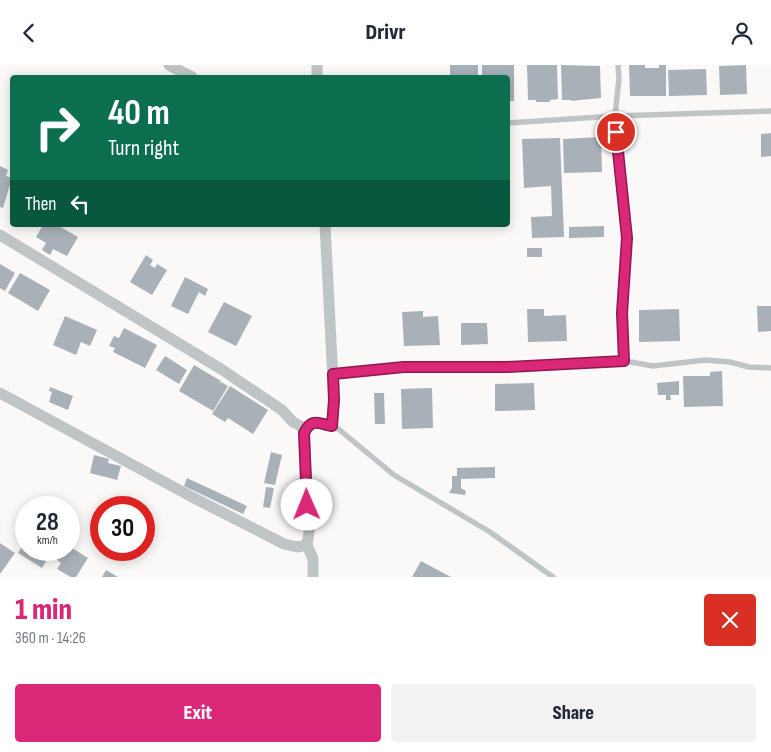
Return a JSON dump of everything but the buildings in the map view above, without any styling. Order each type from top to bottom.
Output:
[{"type":"street","points":[[169,65],[188,75]]},
{"type":"street","points":[[313,577],[313,559],[307,545],[309,532],[304,433],[308,424],[332,426],[334,400],[324,227]]},
{"type":"street","points":[[0,235],[221,369],[282,410],[293,422],[306,429]]},
{"type":"street","points":[[0,393],[192,497],[284,544],[292,547],[307,545]]},
{"type":"lane","points":[[618,65],[614,116],[627,238],[622,313],[624,361]]},
{"type":"lane","points":[[510,123],[614,116],[771,111]]},
{"type":"lane","points":[[333,374],[404,367],[506,367],[624,361],[653,366],[705,360],[730,362],[749,367],[771,367]]},
{"type":"lane","points":[[332,426],[357,443],[394,475],[490,533],[553,577]]},
{"type":"route","points":[[307,505],[307,468],[304,433],[308,424],[332,426],[333,374],[404,367],[506,367],[624,361],[625,344],[622,313],[627,238],[616,132]]}]
